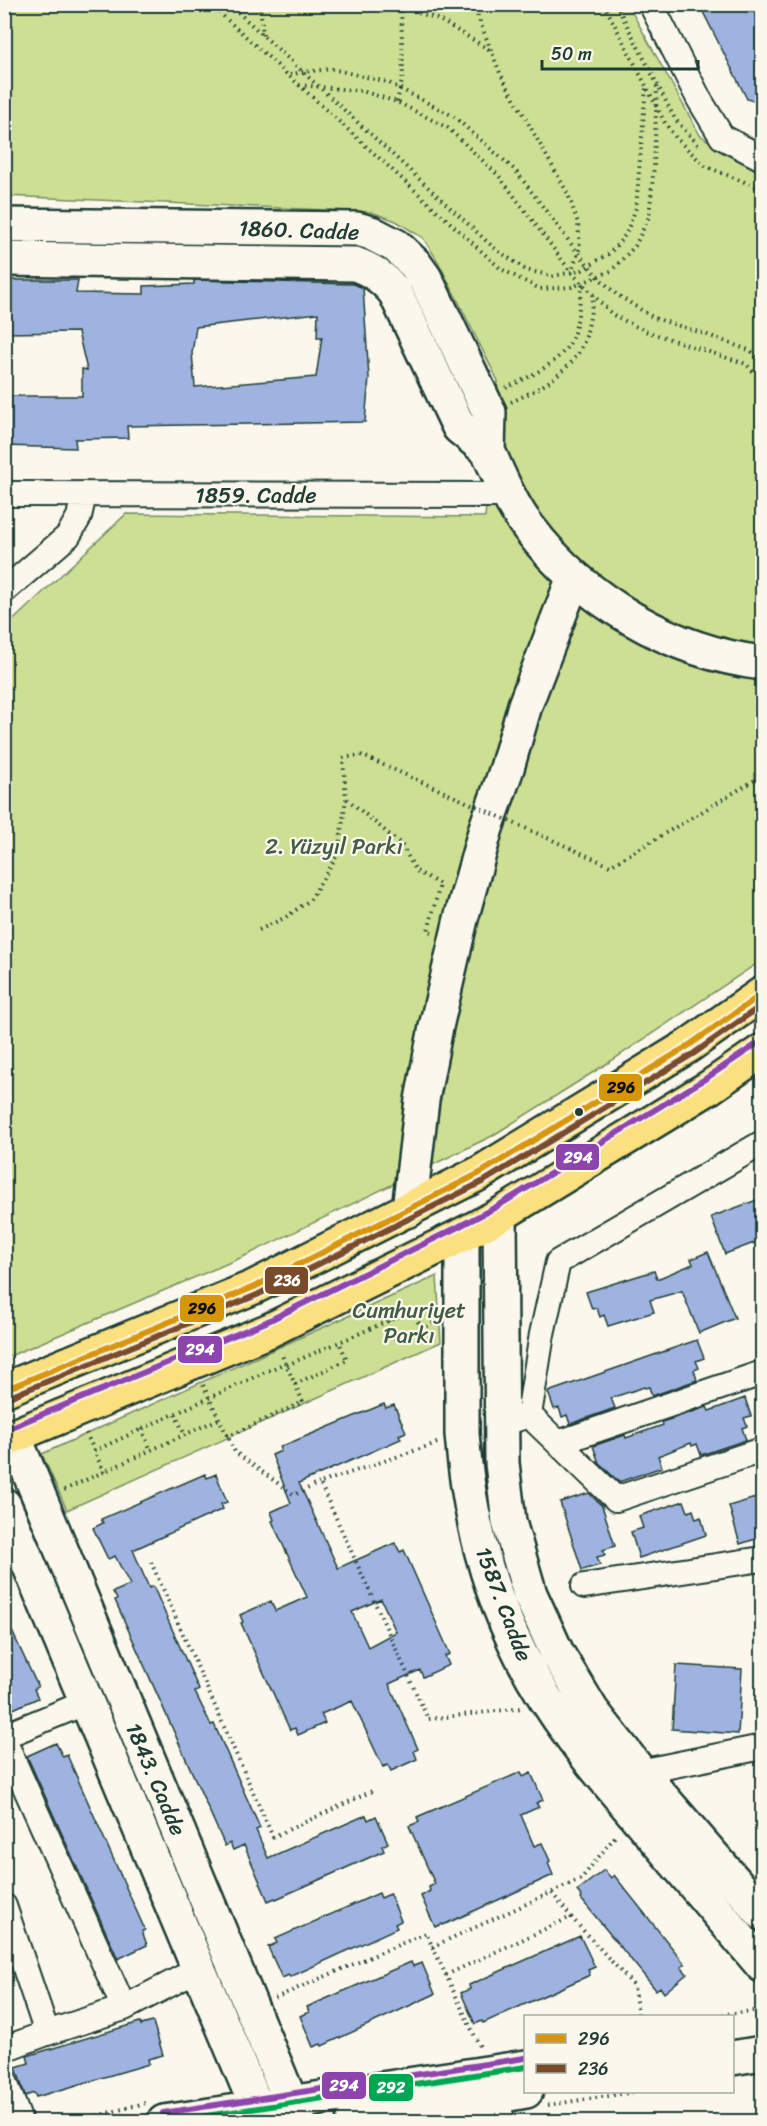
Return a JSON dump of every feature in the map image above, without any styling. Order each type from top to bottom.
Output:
[{"type":"main road","points":[[4,1390],[254,1287],[480,1173],[688,1046],[762,994]]},
{"type":"main road","points":[[9,1438],[270,1330],[462,1235],[500,1215],[710,1087],[762,1051]]},
{"type":"street","points":[[651,4],[699,99],[722,137],[762,158]]},
{"type":"street","name":"1860. Cadde","points":[[4,225],[357,230],[371,233],[396,246],[425,278],[485,405],[488,451],[508,495],[527,527],[550,554],[574,577],[611,604],[655,631],[706,651],[762,663]]},
{"type":"street","name":"1860. Cadde","points":[[4,259],[355,264],[367,268],[378,274],[395,292],[459,427],[488,451]]},
{"type":"street","name":"1859. Cadde","points":[[4,494],[508,495]]},
{"type":"street","points":[[4,591],[68,536],[79,517],[84,494]]},
{"type":"street","points":[[409,1210],[422,1100],[460,919],[525,705],[574,577]]},
{"type":"street","points":[[762,1143],[558,1262],[542,1334],[515,1419],[558,1443],[616,1499],[762,1450]]},
{"type":"street","name":"1587. Cadde","points":[[500,1215],[500,1273],[515,1419],[502,1463],[505,1498],[514,1543],[530,1594],[544,1629],[591,1711],[640,1772],[762,1913]]},
{"type":"street","name":"1587. Cadde","points":[[462,1235],[464,1460],[472,1510],[491,1581],[509,1631],[549,1705],[585,1755],[762,1965]]},
{"type":"street","points":[[462,1273],[471,1258],[482,1254],[494,1260],[500,1273]]},
{"type":"street","points":[[558,1443],[762,1373]]},
{"type":"street","name":"1843. Cadde","points":[[9,1438],[40,1501],[295,2112]]},
{"type":"street","name":"1843. Cadde","points":[[4,1505],[260,2114]]},
{"type":"street","points":[[584,1586],[762,1559]]},
{"type":"street","points":[[87,1702],[4,1738],[124,2008]]},
{"type":"street","points":[[640,1772],[762,1747]]},
{"type":"street","points":[[4,1906],[47,2033]]},
{"type":"street","points":[[4,2049],[124,2008],[199,1969]]},
{"type":"street","points":[[734,2035],[762,2031]]},
{"type":"street","points":[[734,2058],[762,2053]]},
{"type":"street","points":[[353,2121],[504,2095],[524,2068]]},
{"type":"street","points":[[4,2079],[20,2121]]},
{"type":"street","points":[[164,2121],[504,2095]]},
{"type":"path","points":[[210,4],[501,270],[540,289],[572,287],[611,270],[635,246],[649,217],[654,166],[657,84]]},
{"type":"path","points":[[229,4],[493,247],[526,270],[553,276],[588,266],[610,253],[627,234],[636,208],[646,87]]},
{"type":"path","points":[[260,4],[263,36]]},
{"type":"path","points":[[384,4],[401,6],[438,19],[491,50]]},
{"type":"path","points":[[473,4],[500,73],[568,194],[578,223],[580,248],[571,272]]},
{"type":"path","points":[[604,4],[665,123],[676,138],[705,166],[762,189]]},
{"type":"path","points":[[397,102],[404,76],[401,6]]},
{"type":"path","points":[[289,75],[332,69],[387,82],[453,116],[515,170],[588,266],[616,294],[654,318],[751,351],[762,362]]},
{"type":"path","points":[[298,85],[363,91],[397,102],[448,128],[499,176],[571,272],[613,315],[637,327],[746,364],[762,381]]},
{"type":"path","points":[[485,405],[533,375],[564,351],[572,340],[582,283]]},
{"type":"path","points":[[485,405],[535,390],[555,378],[571,363],[580,350],[587,333],[594,295]]},
{"type":"path","points":[[260,930],[310,900],[338,854],[346,799],[343,758],[361,754],[610,866],[762,776]]},
{"type":"path","points":[[346,799],[402,845],[416,871],[440,884],[428,931]]},
{"type":"path","points":[[94,1451],[209,1398],[412,1310],[421,1329]]},
{"type":"path","points":[[388,1321],[396,1340],[462,1310]]},
{"type":"path","points":[[227,1437],[303,1402],[270,1330]]},
{"type":"path","points":[[295,1384],[347,1360],[339,1342]]},
{"type":"path","points":[[192,1363],[235,1452],[294,1495],[320,1483],[462,1434]]},
{"type":"path","points":[[75,1411],[104,1472]]},
{"type":"path","points":[[175,1414],[186,1435]]},
{"type":"path","points":[[40,1501],[219,1419]]},
{"type":"path","points":[[141,1429],[151,1450]]},
{"type":"path","points":[[320,1483],[428,1719],[549,1705]]},
{"type":"path","points":[[151,1562],[273,1838],[372,1791]]},
{"type":"path","points":[[432,1947],[581,1879],[634,1814]]},
{"type":"path","points":[[552,1893],[634,1986],[638,2015]]},
{"type":"path","points":[[446,1975],[571,1917]]},
{"type":"path","points":[[252,2008],[426,1933],[504,2095]]},
{"type":"path","points":[[720,2015],[762,2010]]},
{"type":"green space","name":"2. Yüzyıl Parkı","points":[[5,4],[628,5],[700,135],[732,157],[762,171],[762,960],[611,1061],[492,1136],[245,1256],[5,1358],[5,628],[126,514],[485,517],[498,381],[438,261],[423,238],[396,221],[371,212],[5,196]]},
{"type":"green space","name":"Cumhuriyet Parkı","points":[[437,1276],[441,1342],[67,1510],[42,1454]]},
{"type":"building","points":[[699,4],[762,4],[762,104],[747,99]]},
{"type":"building","points":[[4,280],[78,280],[76,293],[144,294],[144,286],[194,284],[194,280],[354,284],[363,288],[369,378],[365,422],[127,426],[128,438],[75,439],[76,448],[4,446],[4,396],[82,396],[82,369],[87,370],[78,332],[4,333]],"holes":[[[318,313],[317,337],[322,337],[316,377],[195,387],[192,353],[196,327]]]},
{"type":"building","points":[[762,1198],[762,1240],[725,1254],[711,1217]]},
{"type":"building","points":[[708,1252],[735,1318],[699,1333],[682,1291],[650,1300],[654,1312],[608,1326],[604,1315],[600,1317],[597,1308],[592,1309],[586,1292],[654,1271],[657,1279],[693,1264],[691,1259]]},
{"type":"building","points":[[697,1340],[704,1358],[696,1361],[699,1368],[694,1370],[697,1380],[652,1396],[649,1387],[644,1387],[611,1398],[615,1408],[570,1424],[567,1415],[562,1417],[559,1408],[554,1409],[548,1392]]},
{"type":"building","points":[[745,1398],[751,1416],[744,1418],[747,1426],[742,1428],[746,1440],[701,1455],[697,1444],[692,1446],[691,1443],[658,1456],[662,1467],[619,1482],[599,1463],[593,1446],[625,1435],[626,1438],[663,1425],[662,1422],[707,1407],[709,1411]]},
{"type":"building","points":[[384,1404],[386,1408],[394,1405],[406,1432],[399,1435],[401,1439],[299,1483],[338,1568],[395,1543],[400,1552],[404,1550],[450,1654],[445,1656],[449,1665],[423,1677],[420,1670],[389,1684],[418,1749],[414,1751],[417,1759],[391,1771],[388,1765],[383,1767],[352,1701],[321,1714],[325,1723],[298,1735],[295,1728],[290,1730],[241,1623],[243,1622],[240,1615],[271,1601],[275,1611],[307,1597],[272,1521],[274,1520],[271,1512],[291,1503],[272,1455],[281,1451],[280,1447]],"holes":[[[381,1599],[396,1632],[368,1647],[352,1612]]]},
{"type":"building","points":[[205,1474],[207,1478],[216,1474],[227,1502],[221,1504],[223,1509],[133,1550],[149,1588],[153,1586],[199,1690],[195,1692],[211,1725],[214,1724],[260,1828],[256,1830],[268,1858],[366,1815],[368,1820],[376,1816],[388,1843],[382,1846],[384,1851],[268,1901],[244,1845],[233,1850],[230,1843],[225,1846],[115,1600],[117,1599],[113,1592],[130,1585],[115,1556],[108,1559],[93,1528],[103,1523],[101,1519]]},
{"type":"building","points":[[589,1493],[602,1506],[615,1546],[603,1550],[605,1555],[597,1557],[600,1565],[582,1570],[560,1502]]},
{"type":"building","points":[[762,1496],[762,1537],[740,1544],[729,1506]]},
{"type":"building","points":[[684,1501],[688,1512],[693,1510],[696,1519],[701,1517],[706,1535],[639,1558],[631,1532],[643,1528],[639,1516]]},
{"type":"building","points":[[4,1614],[38,1687],[34,1689],[38,1698],[11,1710],[4,1697]]},
{"type":"building","points":[[676,1665],[742,1669],[738,1734],[672,1729]]},
{"type":"building","points":[[56,1743],[63,1757],[67,1755],[145,1930],[142,1931],[147,1945],[118,1959],[27,1756]]},
{"type":"building","points":[[521,1772],[523,1777],[531,1773],[543,1800],[536,1803],[539,1807],[521,1815],[534,1846],[542,1843],[553,1875],[435,1927],[421,1896],[430,1891],[429,1887],[435,1884],[409,1826],[419,1822],[417,1817]]},
{"type":"building","points":[[604,1870],[611,1878],[614,1875],[685,1964],[681,1967],[687,1974],[664,1993],[660,1987],[656,1990],[581,1899],[577,1891]]},
{"type":"building","points":[[379,1893],[381,1898],[390,1894],[401,1921],[395,1924],[397,1928],[290,1977],[289,1975],[282,1978],[268,1947],[277,1943],[275,1939]]},
{"type":"building","points":[[580,1936],[595,1967],[588,1970],[590,1975],[483,2023],[482,2021],[475,2024],[461,1993],[470,1989],[469,1985]]},
{"type":"building","points":[[411,1962],[413,1966],[422,1963],[435,1994],[322,2046],[321,2044],[313,2047],[300,2016],[309,2012],[307,2007]]},
{"type":"building","points":[[140,2022],[141,2025],[153,2022],[163,2055],[148,2059],[149,2064],[36,2097],[34,2093],[25,2096],[16,2067],[29,2063],[27,2056]]},
{"type":"transit line","name":"296","points":[[4,1390],[254,1287],[480,1173],[688,1046],[762,994]]},
{"type":"transit line","name":"236","points":[[7,1398],[257,1295],[484,1181],[693,1054],[762,1005]]},
{"type":"transit line","name":"294","points":[[4,1430],[266,1322],[458,1227],[496,1207],[705,1079],[757,1044]]},
{"type":"transit line","name":"294","points":[[163,2113],[524,2058]]},
{"type":"transit line","name":"292","points":[[167,2122],[524,2067]]}]
